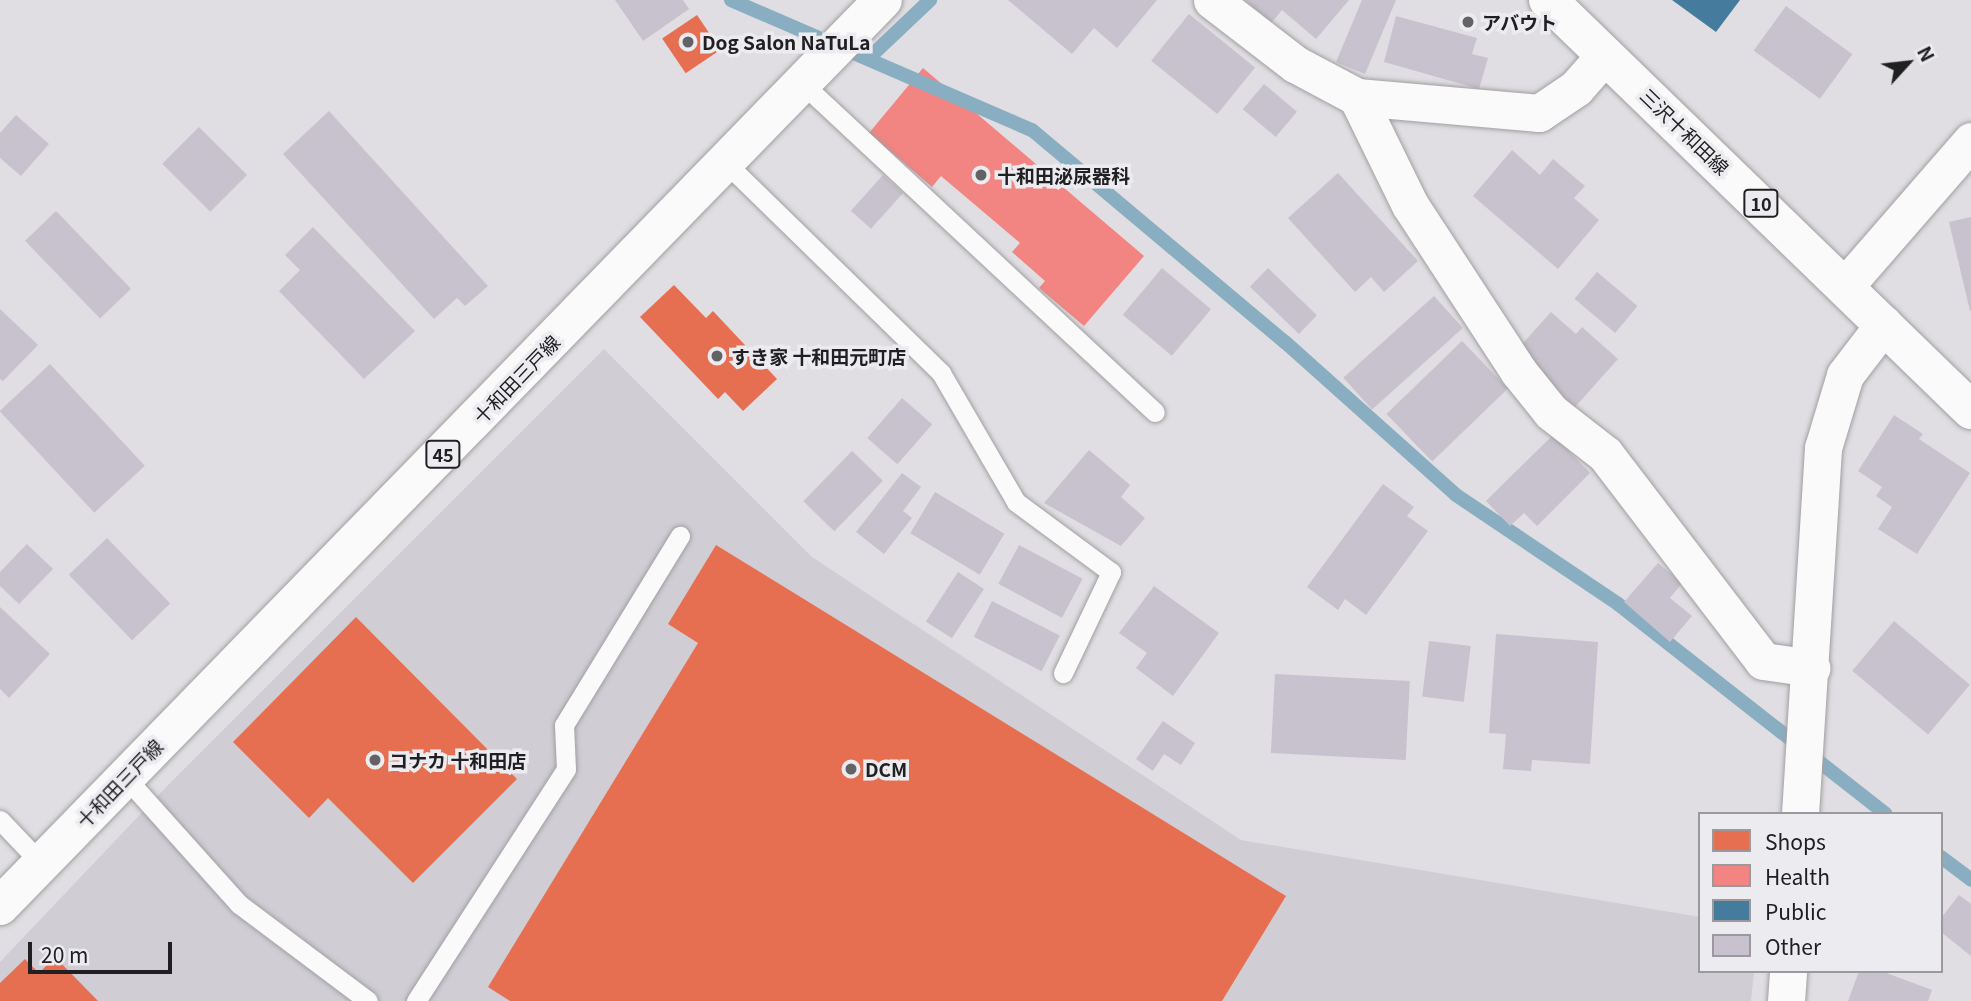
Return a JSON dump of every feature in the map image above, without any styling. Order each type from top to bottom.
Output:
[{"type":"main road","name":"十和田三戸線","points":[[0,906],[883,0]]},
{"type":"main road","name":"三沢十和田線","points":[[1548,0],[1846,285],[1971,410]]},
{"type":"street","points":[[1212,0],[1295,64],[1357,97],[1539,113],[1576,88],[1605,55]]},
{"type":"street","points":[[1357,97],[1410,205],[1519,372],[1551,412],[1605,454],[1763,661],[1812,668]]},
{"type":"street","points":[[1846,285],[1959,174],[1971,141]]},
{"type":"street","points":[[1800,812],[1812,668],[1823,448],[1845,375],[1884,324]]},
{"type":"street","points":[[1786,1001],[1788,973]]},
{"type":"lane","points":[[803,84],[1155,412]]},
{"type":"lane","points":[[726,163],[941,373],[1016,502],[1111,572],[1063,673]]},
{"type":"lane","points":[[416,1001],[566,769],[564,725],[680,536]]},
{"type":"lane","points":[[125,777],[239,904],[368,1001]]},
{"type":"lane","points":[[0,820],[41,863]]},
{"type":"shaded area","points":[[604,349],[812,557],[1241,840],[1698,917],[1698,973],[1754,973],[1751,1001],[0,1001],[0,962],[168,785]]},
{"type":"building: Shops","points":[[697,15],[720,50],[686,73],[662,38]]},
{"type":"building: Shops","points":[[674,285],[706,318],[713,311],[777,379],[743,411],[725,392],[718,399],[640,317]]},
{"type":"building: Shops","name":"DCM","points":[[716,545],[1286,896],[1222,1001],[510,1001],[488,987],[698,643],[668,624]]},
{"type":"building: Shops","name":"コナカ 十和田店","points":[[356,617],[517,779],[413,883],[328,798],[309,818],[233,742]]},
{"type":"building: Shops","points":[[55,957],[98,1001],[0,1001],[0,983],[25,959],[39,973]]},
{"type":"building: Health","points":[[923,68],[1144,256],[1084,326],[1039,288],[1045,281],[1012,252],[1020,243],[941,176],[932,187],[869,133]]},
{"type":"building: Public","points":[[1672,0],[1740,0],[1716,32]]},
{"type":"building: Other","points":[[615,0],[683,0],[689,9],[643,41]]},
{"type":"building: Other","points":[[1008,0],[1157,0],[1117,48],[1094,28],[1072,54]]},
{"type":"building: Other","points":[[1245,0],[1349,0],[1316,39],[1282,10],[1271,23]]},
{"type":"building: Other","points":[[1362,0],[1396,0],[1365,74],[1336,62]]},
{"type":"building: Other","points":[[1786,6],[1852,54],[1820,99],[1754,50]]},
{"type":"building: Other","points":[[1189,14],[1255,67],[1217,114],[1151,61]]},
{"type":"building: Other","points":[[1396,16],[1477,38],[1472,54],[1488,58],[1479,89],[1384,62]]},
{"type":"building: Other","points":[[1264,84],[1297,112],[1276,137],[1243,109]]},
{"type":"building: Other","points":[[329,111],[488,286],[465,306],[457,298],[434,319],[283,154]]},
{"type":"building: Other","points":[[16,115],[49,144],[21,176],[0,158],[0,133]]},
{"type":"building: Other","points":[[199,127],[247,175],[210,212],[162,164]]},
{"type":"building: Other","points":[[1512,150],[1540,175],[1553,159],[1585,186],[1574,198],[1599,220],[1558,269],[1473,196]]},
{"type":"building: Other","points":[[1338,173],[1418,261],[1384,292],[1371,277],[1355,292],[1288,218]]},
{"type":"building: Other","points":[[883,175],[903,193],[871,229],[851,211]]},
{"type":"building: Other","points":[[56,211],[131,289],[100,319],[25,241]]},
{"type":"building: Other","points":[[1971,217],[1971,311],[1970,311],[1949,222]]},
{"type":"building: Other","points":[[313,227],[415,331],[364,379],[279,291],[300,270],[285,255]]},
{"type":"building: Other","points":[[1162,268],[1211,309],[1172,356],[1123,315]]},
{"type":"building: Other","points":[[1268,268],[1317,315],[1299,334],[1250,287]]},
{"type":"building: Other","points":[[1597,272],[1638,306],[1615,333],[1575,299]]},
{"type":"building: Other","points":[[1434,296],[1463,328],[1372,410],[1343,378]]},
{"type":"building: Other","points":[[0,309],[38,345],[3,381],[0,379]]},
{"type":"building: Other","points":[[1551,312],[1576,334],[1582,327],[1618,359],[1575,407],[1515,352]]},
{"type":"building: Other","points":[[1462,341],[1508,388],[1432,461],[1386,414]]},
{"type":"building: Other","points":[[50,364],[145,466],[94,513],[0,412]]},
{"type":"building: Other","points":[[902,398],[932,424],[897,464],[867,438]]},
{"type":"building: Other","points":[[1894,415],[1923,434],[1919,439],[1970,473],[1917,554],[1878,529],[1892,507],[1876,496],[1882,487],[1858,471]]},
{"type":"building: Other","points":[[1553,435],[1590,473],[1537,526],[1524,513],[1510,526],[1486,501]]},
{"type":"building: Other","points":[[1089,450],[1130,485],[1121,497],[1145,518],[1121,546],[1044,503]]},
{"type":"building: Other","points":[[852,451],[883,481],[834,531],[803,501]]},
{"type":"building: Other","points":[[902,473],[921,487],[903,511],[912,518],[884,554],[856,532]]},
{"type":"building: Other","points":[[1383,484],[1414,507],[1407,516],[1428,531],[1366,615],[1345,599],[1338,610],[1307,587]]},
{"type":"building: Other","points":[[935,492],[1004,534],[980,575],[910,533]]},
{"type":"building: Other","points":[[107,538],[170,603],[132,640],[69,575]]},
{"type":"building: Other","points":[[27,544],[53,569],[19,604],[0,586],[0,572]]},
{"type":"building: Other","points":[[1019,545],[1083,579],[1062,618],[998,584]]},
{"type":"building: Other","points":[[1658,563],[1682,583],[1670,598],[1692,616],[1670,642],[1624,602]]},
{"type":"building: Other","points":[[958,572],[984,589],[952,638],[926,621]]},
{"type":"building: Other","points":[[1154,586],[1219,633],[1173,696],[1136,668],[1147,653],[1119,633]]},
{"type":"building: Other","points":[[992,601],[1060,636],[1042,671],[974,637]]},
{"type":"building: Other","points":[[0,607],[50,654],[9,698],[0,689]]},
{"type":"building: Other","points":[[1894,621],[1970,685],[1928,734],[1852,671]]},
{"type":"building: Other","points":[[1496,634],[1598,642],[1590,764],[1532,760],[1531,771],[1503,769],[1506,734],[1489,733]]},
{"type":"building: Other","points":[[1429,641],[1471,646],[1464,702],[1422,697]]},
{"type":"building: Other","points":[[1275,674],[1410,681],[1406,760],[1271,753]]},
{"type":"building: Other","points":[[1163,721],[1195,743],[1181,765],[1164,754],[1153,771],[1136,759]]},
{"type":"building: Other","points":[[1959,895],[1971,904],[1971,956],[1943,934],[1943,915]]},
{"type":"building: Other","points":[[1858,973],[1886,973],[1932,990],[1928,1001],[1848,1001]]},
{"type":"waterway","points":[[731,0],[1032,130],[1285,342],[1456,495],[1618,604],[1883,812]]},
{"type":"waterway","points":[[870,57],[930,0]]},
{"type":"waterway","points":[[1943,859],[1971,880]]},
{"type":"place","name":"アバウト","points":[[1468,22]]},
{"type":"place","name":"Dog Salon NaTuLa","points":[[688,42]]},
{"type":"place","name":"十和田泌尿器科","points":[[981,175]]},
{"type":"place","name":"すき家 十和田元町店","points":[[717,356]]},
{"type":"place","name":"コナカ 十和田店","points":[[375,760]]},
{"type":"place","name":"DCM","points":[[851,769]]}]
